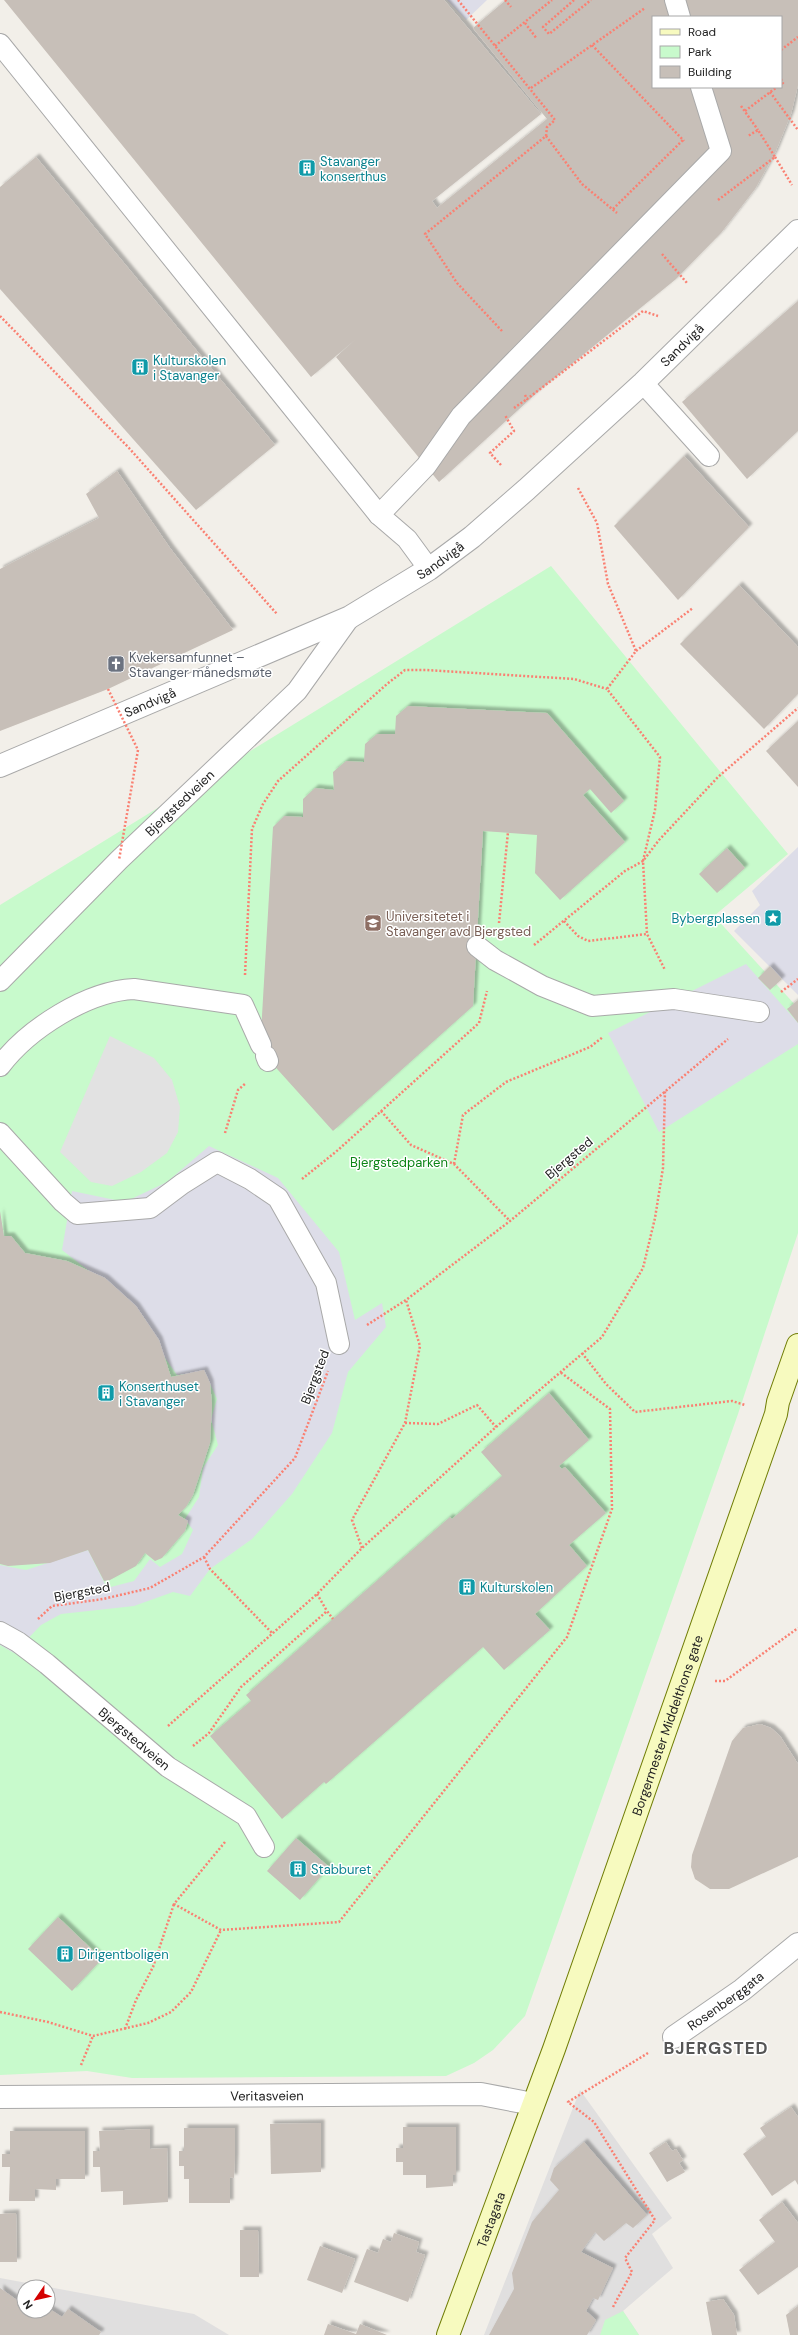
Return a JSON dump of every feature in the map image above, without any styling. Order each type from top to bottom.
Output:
[{"type":"main road","name":"Borgermester Middelthons gate","points":[[533,2104],[774,1422],[778,1402],[798,1345]]},
{"type":"main road","name":"Tastagata","points":[[448,2335],[533,2104]]},
{"type":"street","name":"Sandvigå","points":[[0,766],[350,618],[429,569],[472,537],[527,489],[642,383],[798,231]]},
{"type":"street","name":"Rosenberggata","points":[[674,2037],[742,1990],[798,1944]]},
{"type":"street","name":"Veritasveien","points":[[0,2096],[481,2094],[533,2104]]},
{"type":"lane","points":[[675,0],[680,16]]},
{"type":"lane","points":[[0,44],[379,515],[407,539],[429,569]]},
{"type":"lane","points":[[379,515],[426,466],[460,416],[721,151],[701,88]]},
{"type":"lane","points":[[642,383],[709,456]]},
{"type":"lane","name":"Bjergstedveien","points":[[0,981],[119,860],[297,691],[350,618]]},
{"type":"lane","points":[[477,946],[502,963],[542,986],[592,1006],[674,999],[760,1012]]},
{"type":"lane","points":[[0,1066],[12,1051],[42,1025],[104,993],[134,989],[243,1005],[265,1054]]},
{"type":"lane","points":[[0,1133],[63,1202],[77,1214],[150,1208],[182,1184],[216,1162],[250,1180],[278,1198],[326,1284],[339,1344]]},
{"type":"lane","name":"Bjergstedveien","points":[[0,1632],[18,1642],[145,1746],[168,1767],[246,1816],[264,1847]]},
{"type":"path","points":[[458,0],[555,120],[547,126],[546,136],[582,184],[618,214]]},
{"type":"path","points":[[505,0],[511,7]]},
{"type":"path","points":[[495,46],[552,0]]},
{"type":"path","points":[[574,0],[544,27],[548,34],[591,0]]},
{"type":"path","points":[[530,88],[650,4]]},
{"type":"path","points":[[525,23],[537,39]]},
{"type":"path","points":[[782,49],[798,37]]},
{"type":"path","points":[[745,111],[776,88]]},
{"type":"path","points":[[770,92],[798,130]]},
{"type":"path","points":[[740,105],[758,130]]},
{"type":"path","points":[[505,335],[457,283],[425,234],[546,136]]},
{"type":"path","points":[[613,209],[684,140]]},
{"type":"path","points":[[775,157],[792,185]]},
{"type":"path","points":[[657,248],[687,283]]},
{"type":"path","points":[[523,392],[527,399],[643,311],[658,316]]},
{"type":"path","points":[[0,316],[129,448],[254,586],[280,618],[294,642]]},
{"type":"path","points":[[500,465],[490,453],[514,431],[505,416]]},
{"type":"path","points":[[578,488],[597,523],[608,584],[636,651]]},
{"type":"path","points":[[607,689],[636,651],[693,608]]},
{"type":"path","points":[[243,1005],[252,829],[263,804],[278,781],[387,684],[405,670],[574,679],[607,689],[660,757],[655,810],[643,861],[647,934],[662,963],[674,999]]},
{"type":"path","points":[[108,689],[138,750],[119,860]]},
{"type":"path","points":[[502,963],[564,921],[624,871],[643,861],[659,840],[718,777],[798,708]]},
{"type":"path","points":[[278,1198],[338,1150],[479,1023],[502,963],[508,832]]},
{"type":"path","points":[[564,921],[578,936],[588,942],[647,934]]},
{"type":"path","points":[[454,1164],[463,1115],[506,1082],[590,1047],[608,1033]]},
{"type":"path","name":"Bjergsted","points":[[18,1642],[31,1625],[52,1606],[103,1599],[150,1588],[204,1557],[295,1458],[339,1344],[406,1300],[510,1221],[665,1090],[663,1168],[655,1218],[643,1268],[602,1337],[582,1353]]},
{"type":"path","points":[[381,1111],[411,1145],[454,1164],[510,1221]]},
{"type":"path","points":[[362,1548],[352,1520],[405,1423],[420,1346],[406,1300]]},
{"type":"path","points":[[145,1746],[273,1634],[317,1594],[362,1548],[496,1427],[582,1353],[606,1384],[635,1412],[732,1401],[748,1405]]},
{"type":"path","points":[[174,1904],[221,1930],[339,1922],[567,1637],[612,1509],[610,1409],[560,1372]]},
{"type":"path","points":[[405,1423],[438,1424],[477,1405],[496,1427]]},
{"type":"path","points":[[204,1557],[210,1569],[273,1634]]},
{"type":"path","points":[[317,1594],[333,1619]]},
{"type":"path","points":[[168,1767],[209,1733],[242,1687],[328,1611]]},
{"type":"path","points":[[713,1681],[725,1681],[798,1628]]},
{"type":"path","points":[[125,2029],[136,2000],[153,1967],[174,1904],[246,1816]]},
{"type":"path","points":[[0,2012],[48,2022],[93,2036],[148,2023],[171,2012],[191,1992],[221,1930]]},
{"type":"path","name":"Rosenberggata","points":[[613,2307],[632,2272],[625,2258],[655,2220],[594,2122],[568,2102],[674,2037]]},
{"type":"shaded area","points":[[447,0],[487,0],[466,20]]},
{"type":"shaded area","name":"Bybergplassen","points":[[798,847],[798,995],[734,931],[760,905],[752,891]]},
{"type":"shaded area","points":[[746,964],[798,1023],[798,1044],[659,1132],[608,1033]]},
{"type":"shaded area","points":[[110,1036],[154,1058],[172,1080],[180,1107],[178,1132],[167,1153],[141,1172],[112,1186],[91,1182],[60,1152]]},
{"type":"shaded area","points":[[209,1146],[278,1178],[339,1252],[355,1320],[382,1303],[386,1327],[348,1372],[332,1433],[292,1494],[252,1539],[210,1569],[190,1596],[173,1592],[134,1606],[61,1614],[41,1625],[14,1653],[0,1645],[0,1565],[26,1570],[88,1550],[107,1588],[134,1581],[150,1559],[160,1567],[182,1554],[193,1530],[185,1519],[199,1497],[203,1468],[218,1445],[211,1419],[217,1399],[205,1373],[177,1375],[121,1296],[62,1250],[72,1191],[125,1202],[167,1182]]},
{"type":"shaded area","points":[[580,2090],[672,2218],[652,2234],[673,2268],[623,2311],[639,2335],[484,2335]]},
{"type":"shaded area","points":[[0,2278],[16,2281],[16,2319],[56,2319],[56,2288],[194,2314],[229,2335],[0,2335]]},
{"type":"green space","name":"Bjergstedparken","points":[[551,566],[788,854],[714,916],[798,1008],[798,1233],[738,1414],[525,2016],[493,2050],[474,2063],[446,2076],[132,2078],[87,2071],[0,2075],[0,905]]},
{"type":"green space","points":[[623,2311],[639,2335],[600,2335],[605,2320]]},
{"type":"building","points":[[4,0],[444,0],[541,114],[432,201],[437,208],[547,119],[473,28],[506,0],[798,0],[798,85],[791,114],[775,153],[755,189],[721,233],[676,279],[541,389],[439,482],[336,357],[356,339],[311,377]]},
{"type":"building","name":"Kulturskolen i Stavanger","points":[[36,157],[275,445],[196,510],[0,289],[0,187]]},
{"type":"building","points":[[798,301],[798,431],[747,479],[682,402]]},
{"type":"building","points":[[684,456],[749,527],[678,600],[614,526]]},
{"type":"building","points":[[117,471],[170,548],[233,630],[108,689],[0,731],[0,569],[99,518],[86,494]]},
{"type":"building","points":[[739,585],[798,647],[798,694],[764,729],[680,644]]},
{"type":"building","name":"Universitetet i Stavanger avd Bjergsted","points":[[408,706],[547,713],[624,801],[611,813],[590,789],[583,795],[625,842],[560,900],[535,873],[537,835],[483,831],[473,1006],[333,1131],[260,1050],[273,827],[284,816],[303,817],[303,799],[315,788],[334,790],[333,772],[346,761],[364,762],[365,744],[377,734],[395,734],[396,716]]},
{"type":"building","points":[[798,721],[798,787],[766,751]]},
{"type":"building","points":[[727,848],[745,868],[717,893],[699,874]]},
{"type":"building","points":[[770,966],[782,979],[770,990],[758,978]]},
{"type":"building","points":[[798,1000],[798,1023],[787,1009]]},
{"type":"building","name":"Konserthuset i Stavanger","points":[[0,1211],[4,1236],[11,1236],[25,1253],[67,1261],[105,1278],[136,1306],[159,1340],[171,1377],[204,1370],[210,1383],[212,1404],[210,1443],[193,1495],[186,1507],[178,1515],[188,1521],[185,1531],[162,1558],[155,1561],[145,1553],[136,1566],[110,1580],[104,1581],[88,1550],[50,1563],[8,1566],[0,1564]]},
{"type":"building","name":"Kulturskolen","points":[[549,1393],[589,1440],[559,1466],[562,1469],[565,1467],[606,1513],[569,1545],[587,1566],[535,1614],[550,1630],[504,1670],[483,1647],[326,1784],[324,1782],[282,1819],[210,1736],[251,1701],[246,1695],[450,1517],[452,1519],[502,1476],[481,1452]]},
{"type":"building","points":[[760,1724],[771,1728],[780,1736],[798,1764],[798,1857],[729,1889],[710,1889],[695,1879],[691,1867],[692,1855],[732,1741],[743,1728]]},
{"type":"building","name":"Stabburet","points":[[296,1838],[329,1867],[300,1900],[267,1871]]},
{"type":"building","name":"Dirigentboligen","points":[[58,1917],[102,1959],[72,1991],[28,1949]]},
{"type":"building","points":[[791,2107],[798,2117],[798,2185],[795,2180],[772,2196],[743,2154],[766,2137],[760,2128]]},
{"type":"building","points":[[321,2123],[321,2172],[271,2174],[270,2124]]},
{"type":"building","points":[[403,2127],[456,2127],[456,2175],[453,2175],[453,2186],[426,2188],[426,2175],[403,2175],[403,2162],[396,2162],[396,2148],[403,2148]]},
{"type":"building","points":[[184,2128],[235,2128],[234,2178],[230,2177],[230,2203],[189,2203],[189,2179],[184,2179],[184,2166],[179,2166],[179,2151],[184,2151]]},
{"type":"building","points":[[150,2129],[150,2149],[167,2148],[168,2202],[123,2205],[123,2191],[101,2192],[100,2167],[93,2167],[93,2151],[100,2151],[99,2131]]},
{"type":"building","points":[[10,2131],[85,2131],[85,2179],[56,2179],[56,2190],[35,2189],[35,2201],[9,2201],[10,2167],[2,2167],[2,2154],[10,2154]]},
{"type":"building","points":[[584,2142],[647,2215],[633,2228],[626,2223],[604,2241],[595,2232],[581,2252],[613,2268],[598,2300],[593,2298],[586,2311],[596,2320],[587,2335],[489,2335],[514,2289],[512,2273],[532,2222],[559,2190],[550,2180],[554,2168]]},
{"type":"building","points":[[666,2142],[672,2151],[676,2149],[683,2160],[679,2163],[685,2172],[667,2182],[649,2153]]},
{"type":"building","points":[[782,2202],[798,2223],[798,2267],[758,2295],[739,2270],[775,2242],[759,2220]]},
{"type":"building","points":[[16,2213],[17,2262],[0,2262],[0,2214]]},
{"type":"building","points":[[240,2230],[258,2230],[259,2277],[240,2277]]},
{"type":"building","points":[[394,2233],[419,2242],[416,2252],[425,2255],[408,2302],[354,2282],[367,2249],[378,2253],[383,2239],[391,2242]]},
{"type":"building","points":[[320,2246],[355,2259],[342,2293],[307,2280]]},
{"type":"building","points":[[0,2288],[16,2299],[16,2319],[56,2319],[56,2313],[62,2317],[68,2309],[101,2332],[99,2335],[0,2335]]},
{"type":"building","points":[[723,2299],[734,2315],[737,2335],[712,2335],[706,2302]]},
{"type":"building","points":[[798,2306],[798,2335],[790,2335],[786,2315]]},
{"type":"building","points":[[328,2324],[356,2334],[360,2324],[387,2335],[324,2335]]},
{"type":"place","name":"Stavanger konserthus","points":[[307,168]]},
{"type":"place","name":"Kulturskolen i Stavanger","points":[[140,367]]},
{"type":"place","name":"Kvekersamfunnet – Stavanger månedsmøte","points":[[116,664]]},
{"type":"place","name":"Bybergplassen","points":[[773,918]]},
{"type":"place","name":"Universitetet i Stavanger avd Bjergsted","points":[[373,923]]},
{"type":"place","name":"Konserthuset i Stavanger","points":[[106,1393]]},
{"type":"place","name":"Kulturskolen","points":[[467,1587]]},
{"type":"place","name":"Stabburet","points":[[298,1869]]},
{"type":"place","name":"Dirigentboligen","points":[[65,1954]]},
{"type":"district","name":"BJERGSTED","points":[[716,2048]]}]
